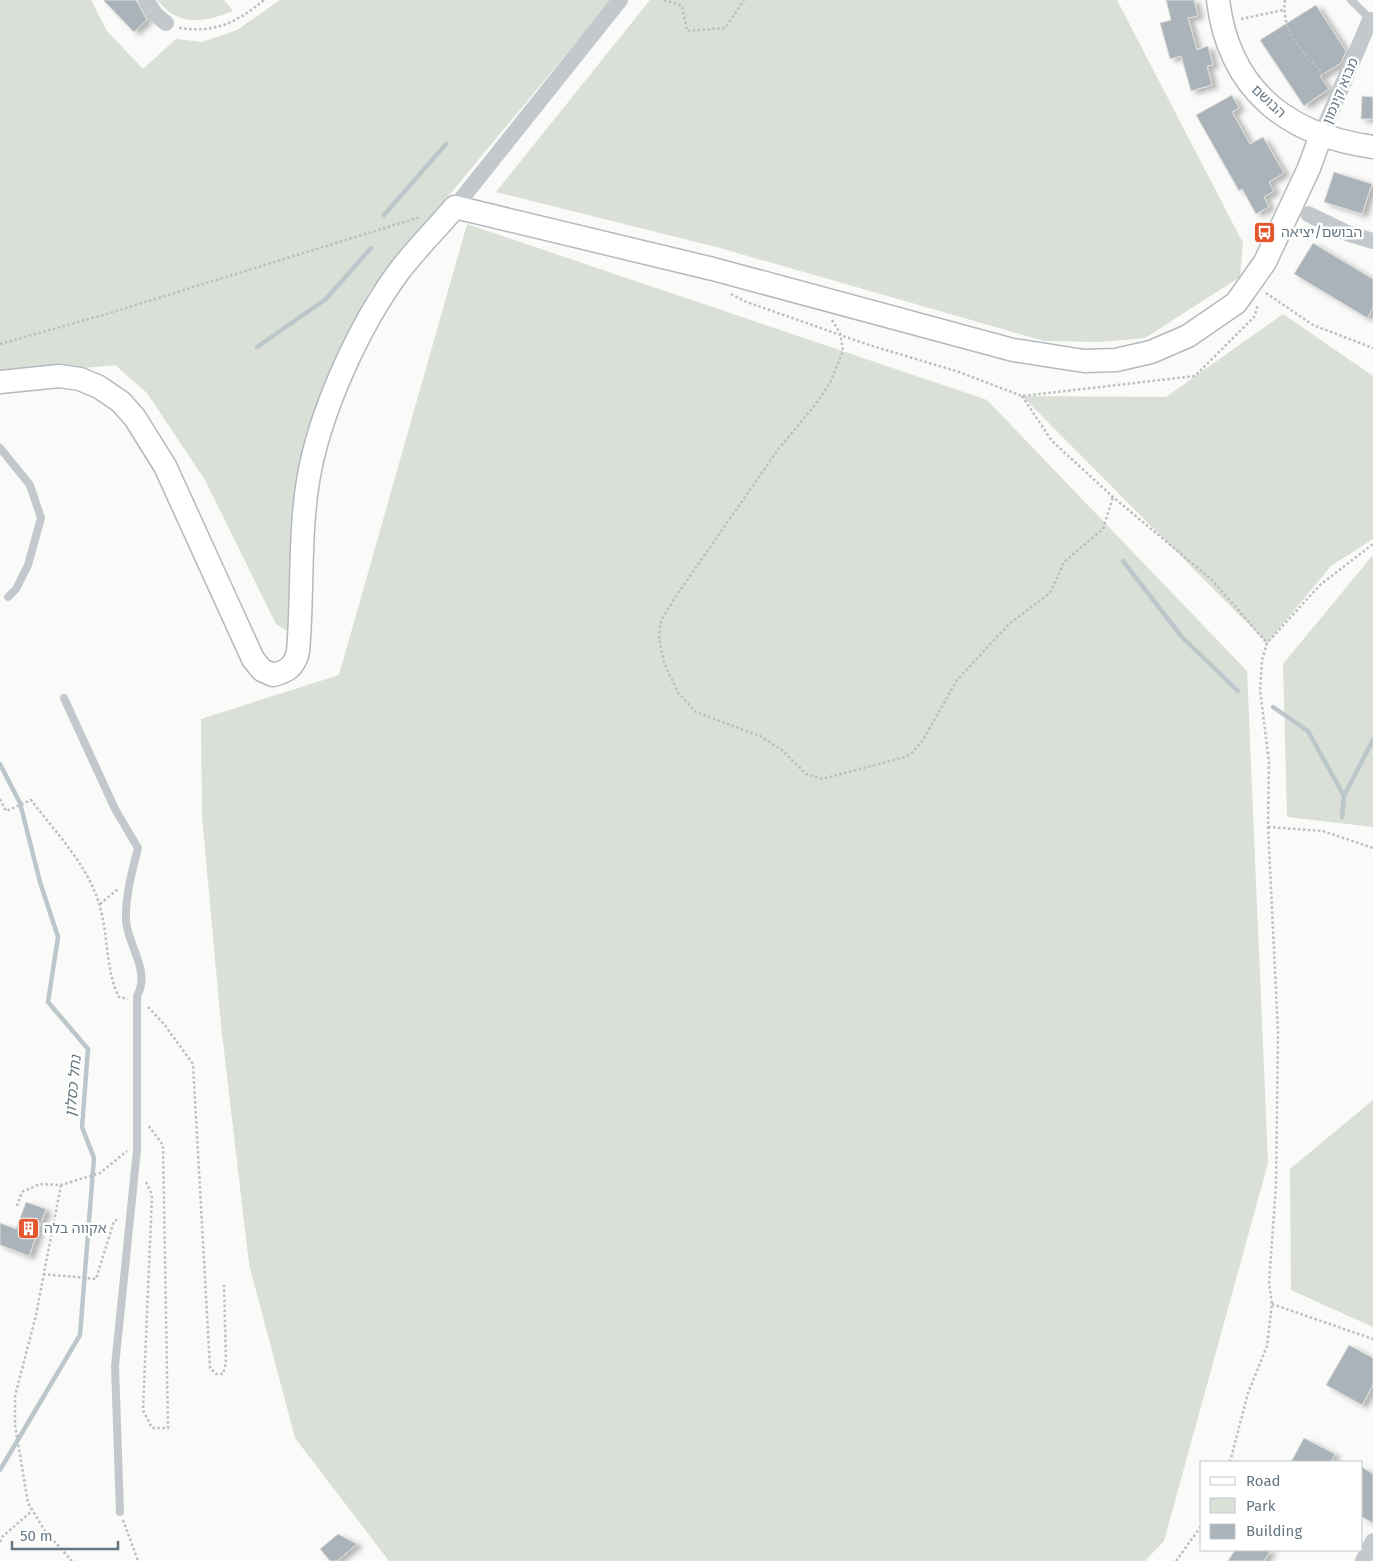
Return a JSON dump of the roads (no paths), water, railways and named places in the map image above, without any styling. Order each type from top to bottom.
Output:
[{"type":"main road","name":"הבושם","points":[[1218,0],[1229,49],[1242,72],[1257,92],[1279,113],[1306,130],[1342,143],[1373,147]]},
{"type":"main road","points":[[0,382],[59,376],[80,379],[99,387],[120,402],[135,418],[165,466],[253,658],[262,670],[273,676],[286,672],[295,664],[298,652],[308,483],[315,445],[325,414],[344,368],[375,309],[400,270],[455,207],[713,269],[1012,350],[1084,361],[1116,360],[1151,352],[1188,336],[1236,303],[1265,262],[1321,135]]},
{"type":"street","points":[[146,0],[156,15],[166,23]]},
{"type":"street","points":[[455,207],[620,0]]},
{"type":"street","name":"מבוא קינמון","points":[[1321,135],[1371,20]]},
{"type":"street","points":[[1308,214],[1347,233],[1373,241]]},
{"type":"street","points":[[1363,1561],[1373,1541]]},
{"type":"lane","name":"מבוא קינמון","points":[[1351,0],[1371,20]]},
{"type":"lane","points":[[0,448],[30,485],[41,518],[28,565],[16,589],[8,597]]},
{"type":"lane","points":[[64,698],[115,809],[138,848],[131,878],[126,922],[142,975],[142,988],[137,996],[137,1150],[115,1366],[120,1512]]},
{"type":"waterway","points":[[384,215],[446,144]]},
{"type":"waterway","points":[[257,347],[326,299],[371,248]]},
{"type":"waterway","points":[[1123,561],[1182,637],[1238,691]]},
{"type":"waterway","points":[[1273,707],[1308,731],[1344,796]]},
{"type":"waterway","points":[[1342,817],[1344,796],[1373,740]]},
{"type":"waterway","name":"נחל כסלון","points":[[0,764],[20,803],[40,882],[58,937],[48,1002],[88,1049],[82,1127],[94,1158],[80,1335],[0,1470]]},
{"type":"place","name":"הבושם/יציאה","points":[[1265,232]]},
{"type":"place","name":"אקווה בלה","points":[[28,1228]]}]
